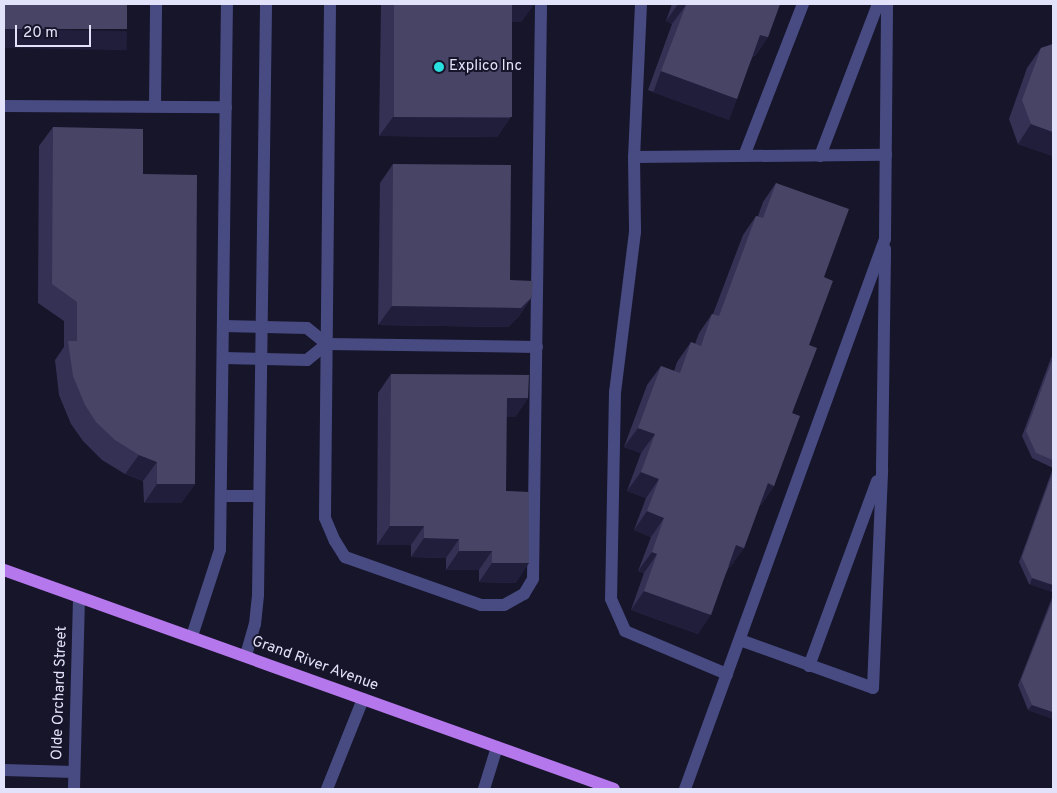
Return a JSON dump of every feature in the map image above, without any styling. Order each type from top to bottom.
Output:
[{"type":"main road","name":"Grand River Avenue","points":[[4,570],[79,598],[246,655],[497,747],[593,786],[614,789]]},
{"type":"street","points":[[155,106],[156,4]]},
{"type":"street","points":[[192,636],[220,550],[227,4]]},
{"type":"street","points":[[246,655],[255,624],[258,595],[266,4]]},
{"type":"street","points":[[330,4],[325,518],[335,542],[345,557],[481,606],[504,605],[524,594],[533,579],[541,4]]},
{"type":"street","points":[[641,4],[634,157],[635,232],[615,392],[611,599],[625,631],[727,674]]},
{"type":"street","points":[[744,156],[803,4]]},
{"type":"street","points":[[820,156],[878,4]]},
{"type":"street","points":[[740,640],[873,688],[882,469],[887,4]]},
{"type":"street","points":[[4,106],[226,107]]},
{"type":"street","points":[[634,157],[886,155]]},
{"type":"street","points":[[685,789],[885,239]]},
{"type":"street","points":[[223,326],[307,328],[327,344],[537,346]]},
{"type":"street","points":[[223,358],[307,360],[327,344]]},
{"type":"street","points":[[809,666],[882,469]]},
{"type":"street","points":[[221,496],[259,496]]},
{"type":"street","name":"Olde Orchard Street","points":[[74,789],[79,598]]},
{"type":"street","points":[[327,789],[363,699]]},
{"type":"street","points":[[484,789],[497,747]]},
{"type":"street","points":[[4,770],[74,772]]},
{"type":"building","points":[[4,4],[127,4],[127,29],[4,29]]},
{"type":"building","points":[[394,4],[512,4],[512,117],[394,117]]},
{"type":"building","points":[[683,4],[780,4],[768,37],[760,35],[737,99],[661,71],[686,5]]},
{"type":"building","points":[[1053,44],[1053,132],[1031,124],[1022,100],[1041,48]]},
{"type":"building","points":[[53,127],[143,129],[143,174],[197,175],[195,484],[157,484],[157,462],[139,455],[115,440],[96,422],[85,405],[73,376],[68,341],[77,341],[77,302],[52,284]]},
{"type":"building","points":[[393,164],[511,165],[510,280],[533,281],[532,297],[521,308],[392,306]]},
{"type":"building","points":[[776,183],[849,209],[824,277],[833,281],[809,345],[817,348],[792,413],[800,416],[774,486],[768,483],[744,548],[736,545],[711,615],[644,591],[657,554],[652,552],[664,518],[647,511],[659,479],[641,472],[655,434],[638,428],[661,366],[680,373],[691,342],[701,346],[712,314],[719,316],[756,216],[763,218]]},
{"type":"building","points":[[1053,358],[1053,460],[1036,453],[1026,431]]},
{"type":"building","points":[[391,374],[529,375],[528,398],[507,398],[506,491],[529,492],[529,563],[492,563],[492,551],[459,551],[459,539],[424,538],[424,526],[390,526]]},
{"type":"building","points":[[1053,472],[1053,585],[1032,578],[1022,557]]},
{"type":"building","points":[[1053,599],[1053,712],[1032,705],[1021,680]]},
{"type":"place","name":"Explico Inc","points":[[439,67]]}]
